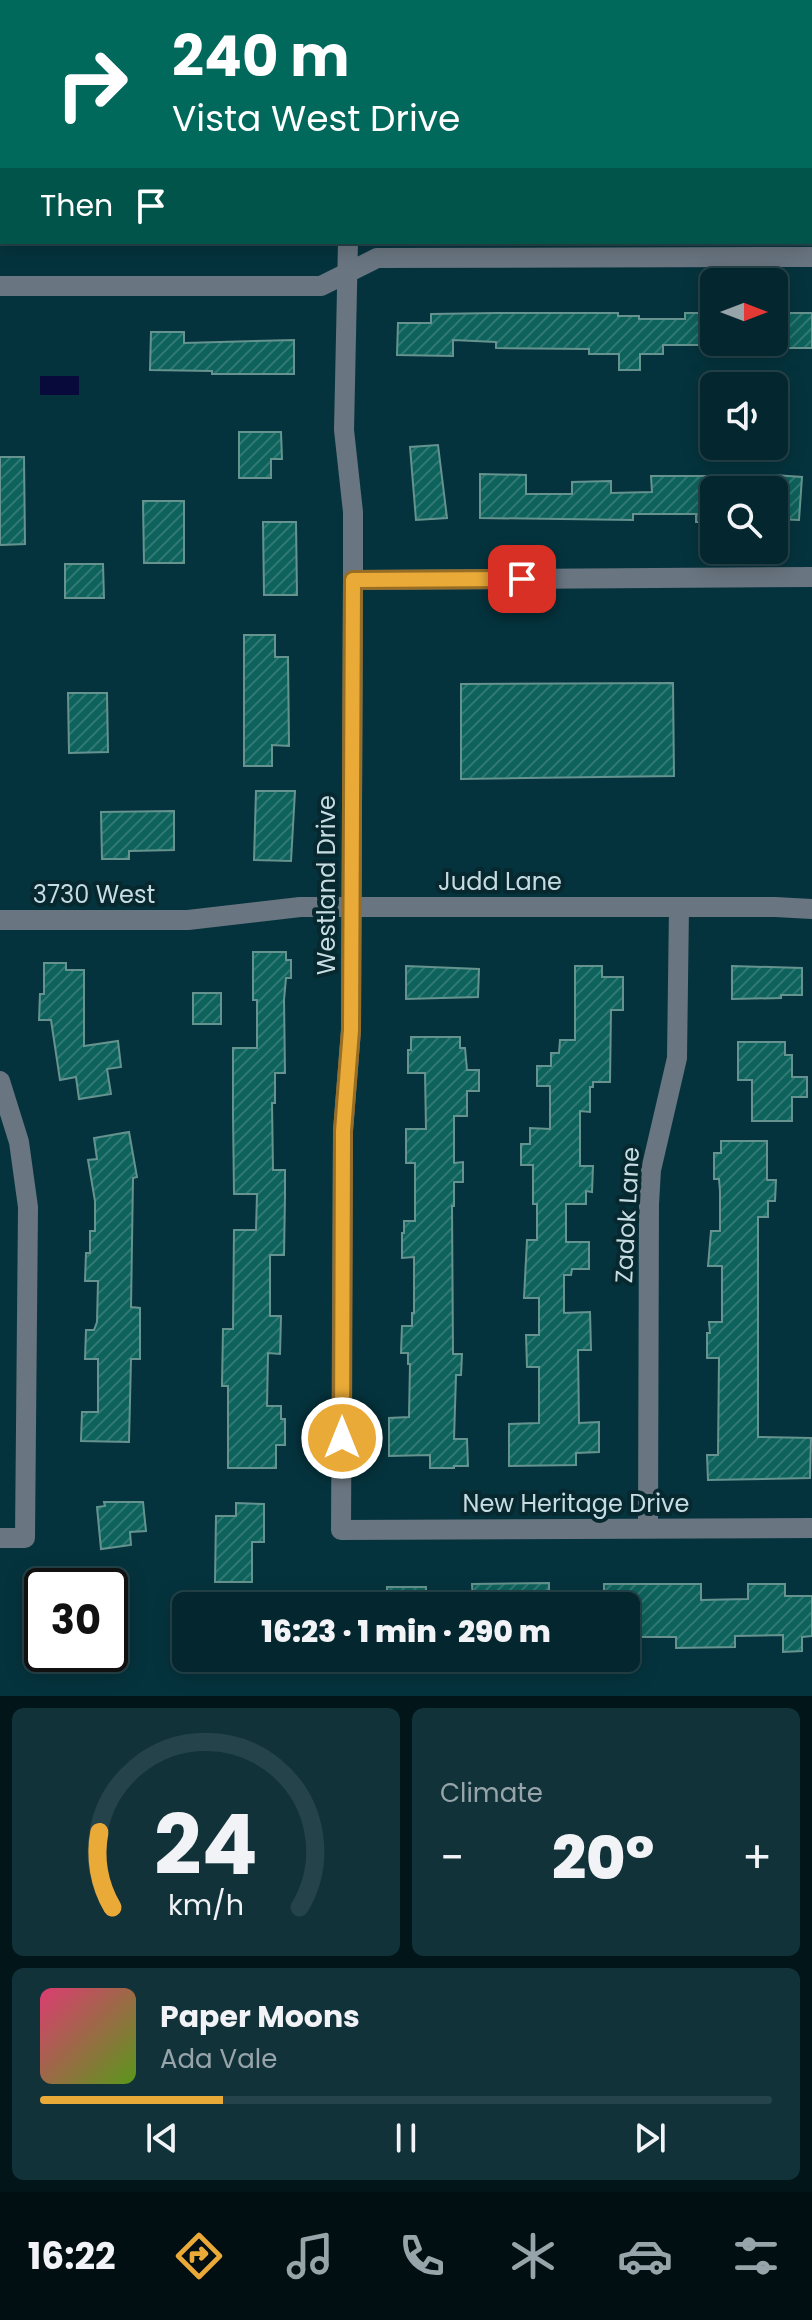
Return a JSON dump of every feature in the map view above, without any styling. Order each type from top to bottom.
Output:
[{"type":"street","name":"Westland Drive","points":[[341,1530],[343,1131],[351,1030],[353,512],[344,430],[348,244]]},
{"type":"street","points":[[0,286],[321,286],[377,258],[666,250],[812,257]]},
{"type":"street","points":[[353,580],[812,577]]},
{"type":"street","name":"Judd Lane","points":[[188,920],[300,907],[812,909]]},
{"type":"street","name":"Zadok Lane","points":[[648,1528],[649,1204],[651,1170],[677,1058],[679,907]]},
{"type":"street","name":"3730 West","points":[[0,920],[188,920]]},
{"type":"street","points":[[0,1081],[10,1144],[28,1207],[25,1538],[0,1538]]},
{"type":"street","name":"New Heritage Drive","points":[[341,1530],[812,1528]]},
{"type":"shaded area","points":[[40,376],[79,376],[79,395],[40,395]]},
{"type":"building","points":[[618,313],[618,316],[639,316],[639,319],[685,319],[685,313],[700,313],[700,345],[663,345],[663,354],[640,354],[640,370],[619,370],[619,354],[589,354],[589,349],[496,348],[496,342],[453,340],[453,356],[397,355],[398,323],[431,323],[431,314]]},
{"type":"building","points":[[788,313],[812,313],[812,348],[788,348]]},
{"type":"building","points":[[151,332],[184,332],[184,343],[294,340],[294,374],[150,370]]},
{"type":"building","points":[[239,432],[281,432],[282,459],[271,459],[271,478],[239,478]]},
{"type":"building","points":[[438,445],[447,518],[416,520],[410,447]]},
{"type":"building","points":[[0,457],[24,457],[25,544],[0,545]]},
{"type":"building","points":[[480,474],[526,475],[526,494],[572,494],[572,482],[611,481],[611,493],[652,492],[651,476],[700,476],[700,522],[696,522],[696,514],[633,514],[633,520],[480,518]]},
{"type":"building","points":[[788,476],[802,477],[799,520],[788,520]]},
{"type":"building","points":[[143,501],[184,501],[184,563],[144,563]]},
{"type":"building","points":[[263,522],[296,522],[297,595],[264,595]]},
{"type":"building","points":[[65,564],[103,564],[104,598],[65,598]]},
{"type":"building","points":[[244,635],[275,635],[275,657],[288,657],[289,746],[272,745],[272,766],[244,766]]},
{"type":"building","points":[[673,683],[674,776],[461,779],[461,684]]},
{"type":"building","points":[[68,693],[107,693],[108,752],[69,753]]},
{"type":"building","points":[[256,791],[295,791],[291,861],[254,860]]},
{"type":"building","points":[[174,811],[174,850],[129,851],[129,859],[102,859],[101,812]]},
{"type":"building","points":[[253,952],[286,952],[286,960],[291,960],[291,978],[286,978],[284,1000],[285,1073],[275,1073],[275,1103],[272,1103],[273,1170],[285,1170],[285,1195],[284,1255],[270,1255],[270,1316],[281,1316],[280,1354],[268,1353],[267,1406],[281,1406],[281,1419],[285,1419],[285,1445],[276,1445],[276,1468],[228,1468],[228,1386],[222,1386],[223,1329],[233,1329],[234,1230],[256,1230],[257,1194],[234,1194],[233,1114],[233,1048],[257,1048]]},
{"type":"building","points":[[44,963],[66,963],[66,970],[84,970],[84,1046],[118,1041],[121,1067],[107,1069],[111,1094],[79,1099],[76,1077],[60,1080],[51,1020],[39,1020],[40,994],[44,994]]},
{"type":"building","points":[[406,966],[479,969],[478,997],[406,999]]},
{"type":"building","points":[[575,966],[602,966],[602,977],[623,977],[623,1010],[611,1010],[610,1082],[593,1082],[593,1087],[590,1087],[590,1112],[580,1111],[580,1166],[593,1166],[592,1192],[586,1191],[586,1204],[566,1204],[566,1242],[589,1242],[589,1269],[572,1269],[571,1275],[564,1275],[564,1313],[590,1312],[591,1350],[578,1350],[579,1423],[599,1422],[599,1452],[576,1453],[576,1465],[509,1466],[509,1424],[539,1423],[539,1367],[527,1367],[526,1335],[539,1335],[539,1298],[524,1298],[527,1240],[537,1240],[537,1204],[533,1204],[533,1165],[521,1165],[521,1144],[530,1144],[530,1128],[550,1129],[550,1086],[537,1086],[537,1066],[551,1066],[551,1053],[559,1053],[560,1040],[575,1040]]},
{"type":"building","points":[[732,966],[802,968],[802,995],[732,999]]},
{"type":"building","points":[[193,993],[221,993],[221,1024],[193,1024]]},
{"type":"building","points":[[411,1037],[460,1037],[460,1048],[465,1048],[467,1070],[479,1070],[479,1091],[467,1091],[467,1116],[454,1116],[454,1163],[463,1162],[463,1182],[454,1182],[452,1206],[453,1354],[462,1354],[461,1375],[456,1375],[454,1439],[467,1439],[468,1466],[454,1468],[430,1468],[430,1455],[389,1456],[389,1418],[409,1417],[410,1364],[408,1353],[401,1353],[402,1326],[412,1326],[414,1313],[414,1257],[402,1258],[402,1233],[404,1221],[415,1221],[415,1163],[406,1163],[406,1129],[426,1129],[425,1073],[408,1073]]},
{"type":"building","points":[[738,1042],[785,1042],[785,1055],[792,1055],[792,1077],[807,1077],[807,1097],[792,1097],[792,1121],[752,1121],[752,1080],[738,1080]]},
{"type":"building","points":[[129,1132],[137,1177],[133,1178],[131,1307],[140,1308],[140,1359],[131,1359],[129,1442],[81,1441],[82,1412],[98,1412],[98,1359],[85,1359],[86,1330],[94,1330],[97,1322],[98,1281],[85,1281],[90,1231],[95,1231],[95,1201],[88,1160],[97,1159],[94,1138]]},
{"type":"building","points":[[721,1141],[767,1141],[767,1180],[776,1180],[775,1201],[768,1201],[768,1217],[758,1217],[758,1437],[811,1438],[810,1478],[708,1480],[707,1455],[718,1455],[719,1358],[707,1358],[707,1333],[710,1333],[709,1322],[722,1322],[722,1266],[708,1266],[711,1231],[720,1231],[720,1191],[719,1179],[714,1179],[714,1153],[721,1153]]},
{"type":"building","points":[[104,1502],[143,1502],[146,1531],[130,1532],[131,1545],[101,1549],[97,1507],[105,1506]]},
{"type":"building","points":[[236,1503],[264,1504],[264,1542],[252,1542],[252,1582],[215,1582],[216,1516],[236,1516]]},
{"type":"building","points":[[549,1583],[549,1592],[472,1592],[472,1584]]},
{"type":"building","points":[[604,1584],[701,1584],[701,1600],[748,1599],[748,1584],[785,1584],[785,1596],[812,1596],[812,1636],[802,1637],[802,1651],[783,1652],[783,1635],[735,1636],[735,1647],[676,1648],[676,1637],[640,1637],[640,1592],[604,1592]]},
{"type":"building","points":[[387,1587],[426,1587],[426,1592],[387,1592]]},
{"type":"route","points":[[342,1438],[343,1131],[351,1030],[353,580],[522,579]]}]
